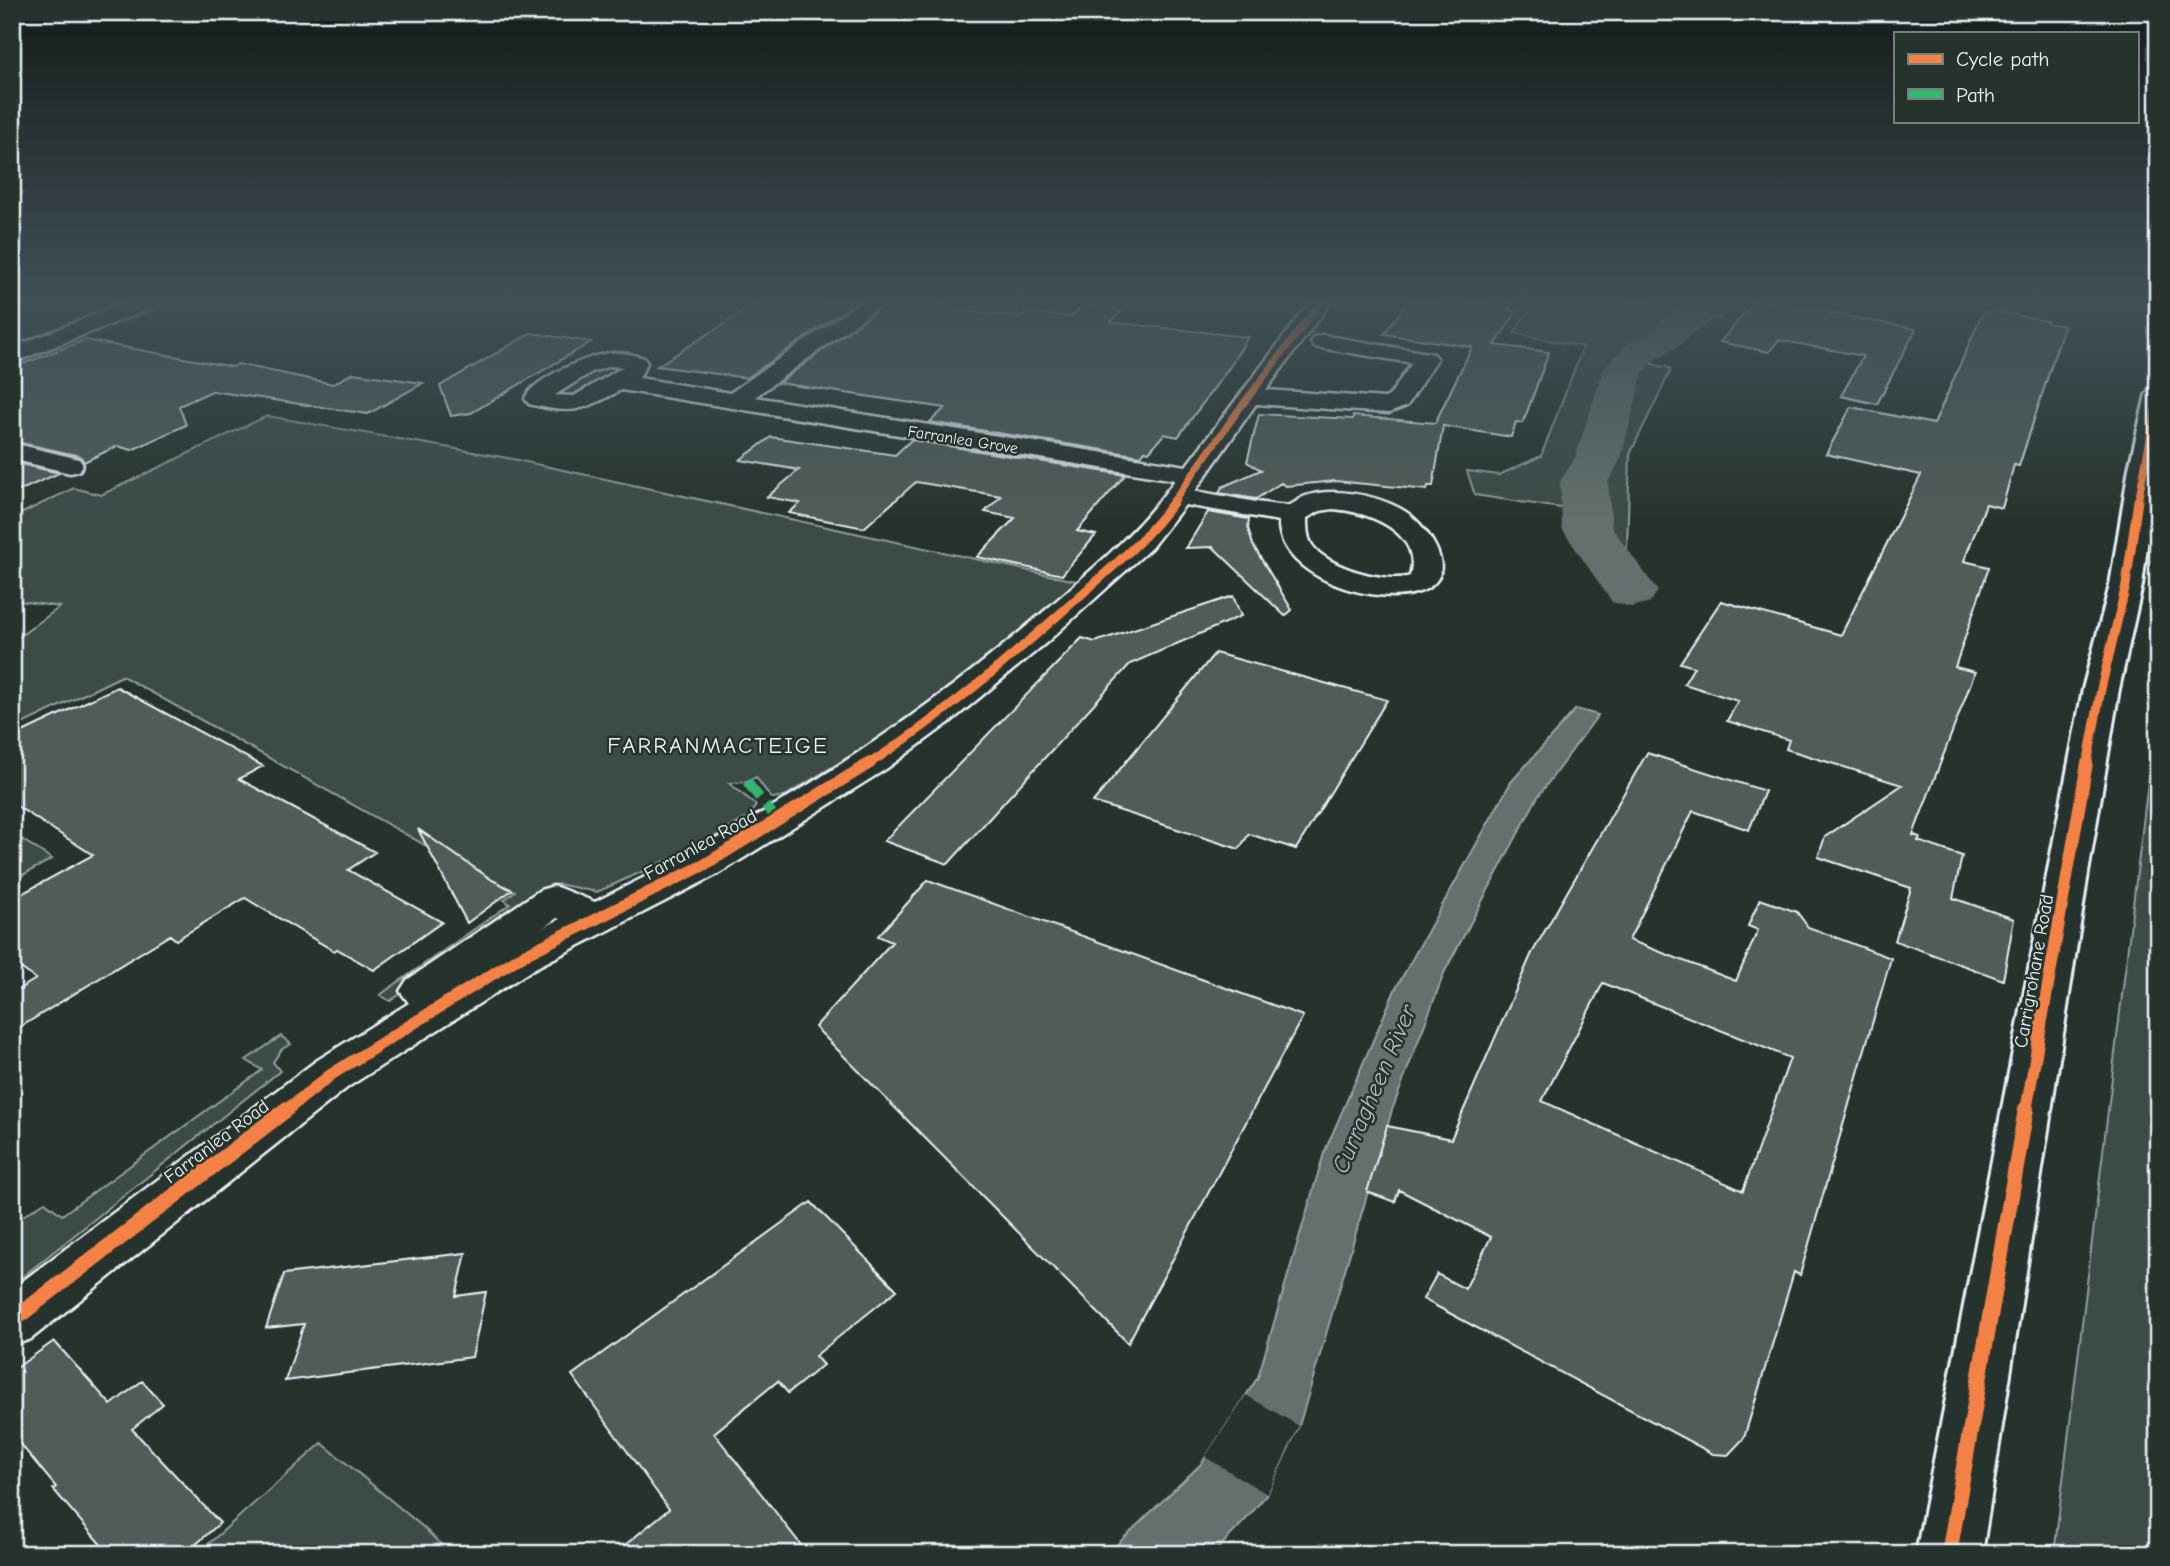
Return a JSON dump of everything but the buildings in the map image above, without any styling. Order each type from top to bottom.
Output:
[{"type":"main road","name":"Carrigrohane Road","points":[[1949,1554],[2067,873],[2101,689],[2126,585],[2143,468],[2158,395]]},
{"type":"street","points":[[734,401],[771,375]]},
{"type":"street","name":"Farranlea Road","points":[[12,1321],[332,1074],[388,1037],[423,988],[554,900],[595,919],[704,864],[787,816],[938,715],[1094,585],[1141,542],[1267,375]]},
{"type":"street","points":[[1251,396],[1390,406],[1398,401],[1415,375]]},
{"type":"street","name":"Farranlea Grove","points":[[618,382],[1185,485],[1293,514]]},
{"type":"street","points":[[12,451],[69,465]]},
{"type":"shaded area","points":[[582,375],[614,375],[580,397],[553,396]]},
{"type":"shaded area","points":[[1572,375],[1668,375],[1630,454],[1627,548],[1574,510],[1475,495],[1467,471],[1499,475],[1541,456]]},
{"type":"shaded area","points":[[267,416],[508,458],[1081,582],[927,709],[783,797],[771,798],[756,777],[747,782],[729,783],[756,805],[750,816],[699,846],[597,892],[558,884],[390,1001],[380,995],[510,904],[504,900],[515,891],[492,880],[447,849],[441,854],[122,676],[12,729],[12,642],[60,607],[12,600],[12,518],[74,488],[101,495]]},
{"type":"shaded area","points":[[2158,700],[2158,1554],[2054,1554]]},
{"type":"shaded area","points":[[12,833],[52,859],[12,881]]},
{"type":"shaded area","points":[[281,1036],[291,1044],[282,1049],[273,1062],[280,1071],[12,1285],[12,1223],[45,1202],[62,1215],[262,1070],[246,1060]]},
{"type":"shaded area","points":[[322,1443],[423,1527],[451,1554],[197,1554]]},
{"type":"water","points":[[1576,709],[1598,715],[1537,798],[1445,971],[1392,1110],[1299,1426],[1267,1494],[1213,1554],[1107,1554],[1201,1464],[1258,1377],[1324,1153],[1395,990],[1511,782]]},
{"type":"pier","points":[[1246,1395],[1299,1426],[1267,1494],[1205,1457]]},
{"type":"waterway","name":"Curragheen River","points":[[1622,375],[1598,458],[1584,482],[1587,529],[1631,591]]},
{"type":"marked path","points":[[747,782],[778,821]]},
{"type":"cycle path","points":[[12,1321],[332,1074],[520,957],[704,865],[873,761],[938,715],[1036,635],[1141,542],[1165,514],[1265,375]]},
{"type":"cycle path","points":[[1949,1554],[2067,873],[2101,689],[2126,585],[2143,468],[2158,395]]},
{"type":"district","name":"FARRANMACTEIGE","points":[[718,745]]}]
